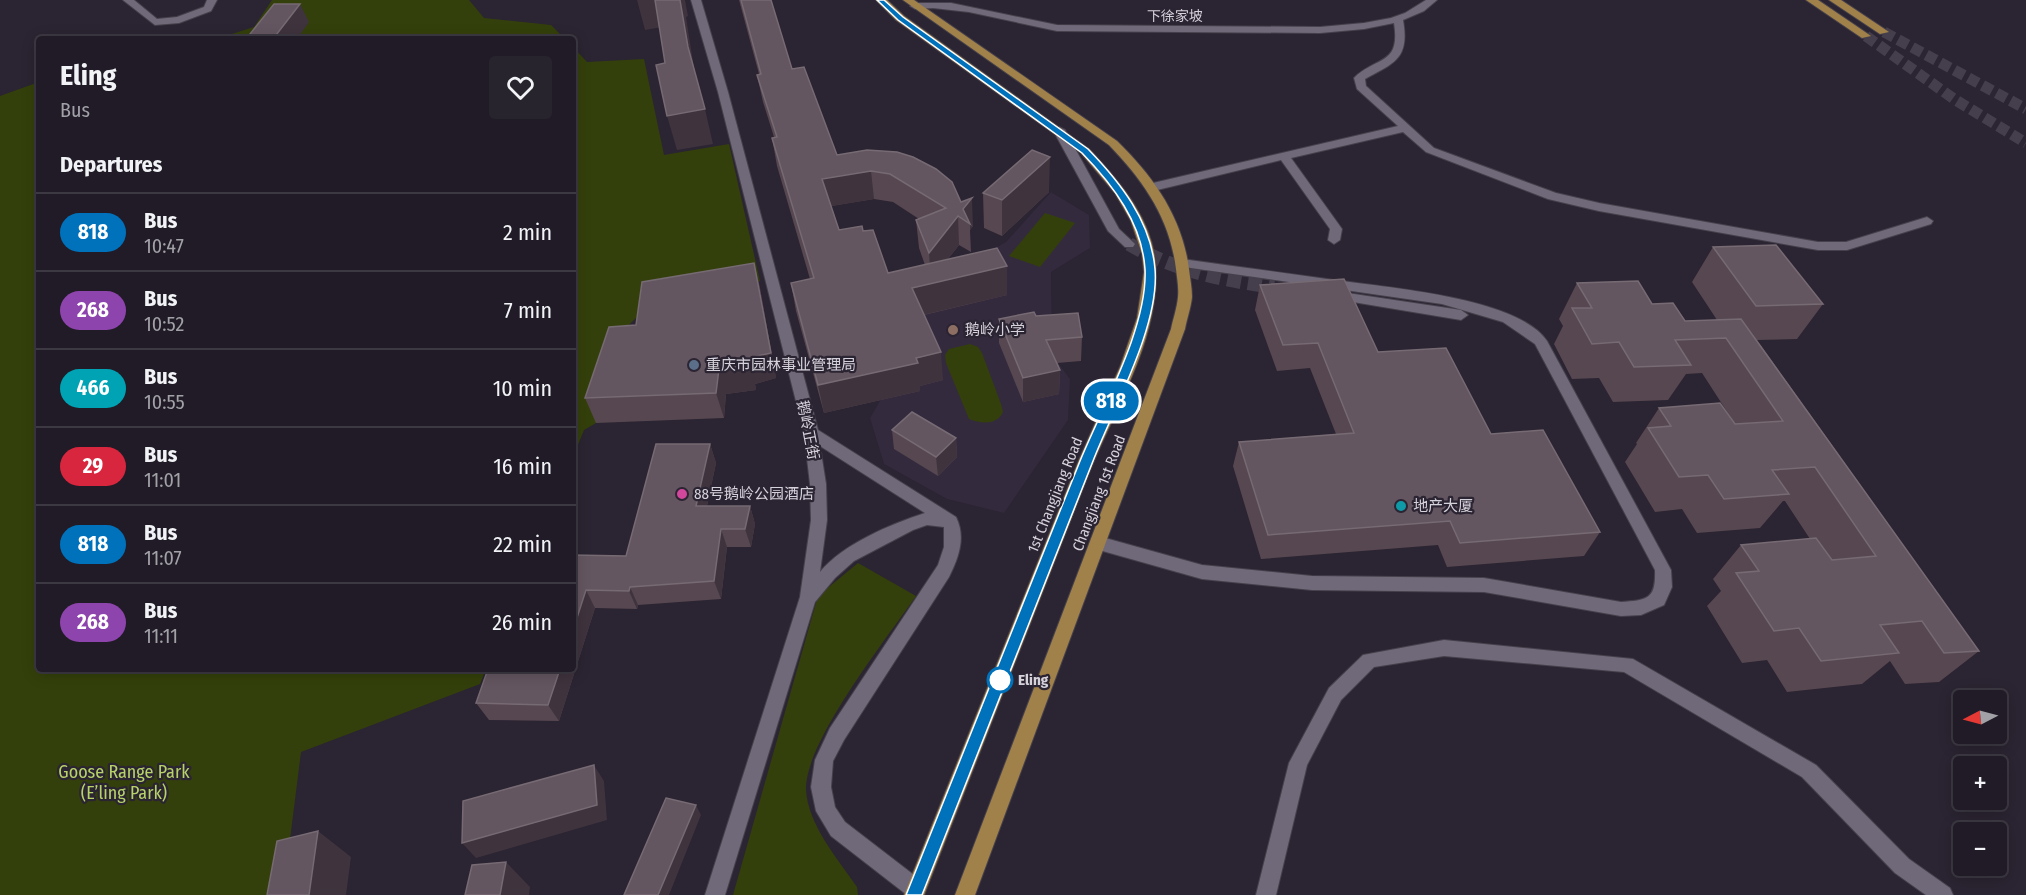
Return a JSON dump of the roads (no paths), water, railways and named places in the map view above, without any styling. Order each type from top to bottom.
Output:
[{"type":"main road","name":"1st Changjiang Road","points":[[881,0],[900,18],[1059,130],[1085,151],[1106,173],[1137,219],[1146,244],[1150,270],[1149,297],[1144,323],[1088,456],[919,893]]},
{"type":"main road","points":[[1811,0],[1866,36]]},
{"type":"main road","points":[[1834,0],[1884,32]]},
{"type":"main road","name":"Changjiang 1st Road","points":[[912,3],[1113,143],[1136,165],[1153,187],[1176,235],[1185,295],[1178,329],[965,895]]},
{"type":"street","points":[[128,0],[155,22],[179,20],[198,13],[208,9],[212,0]]},
{"type":"street","name":"鹅岭正街","points":[[696,0],[726,102],[811,433],[818,484],[819,520],[808,597],[716,893]]},
{"type":"street","name":"下徐家坡","points":[[912,3],[944,2],[984,8],[1032,25],[1057,28],[1320,30],[1357,27],[1398,18],[1425,7],[1432,0]]},
{"type":"street","points":[[1398,18],[1403,40],[1396,58],[1359,78],[1361,87],[1430,150],[1552,196],[1599,207],[1818,246],[1847,246],[1927,221]]},
{"type":"street","points":[[1153,187],[1405,128]]},
{"type":"street","points":[[1059,130],[1114,231],[1129,244]]},
{"type":"street","points":[[1284,156],[1336,229],[1334,240]]},
{"type":"street","points":[[1098,543],[1213,573],[1312,583],[1484,585],[1621,609],[1641,608],[1658,600],[1664,587],[1663,570],[1540,341],[1533,333],[1515,323],[1469,306],[1442,300],[1182,263]]},
{"type":"street","points":[[1274,287],[1409,305],[1486,320],[1515,323]]},
{"type":"street","points":[[811,433],[950,521],[955,536],[951,555],[943,572],[837,734],[824,760],[821,787],[826,811],[838,829],[919,893]]},
{"type":"street","points":[[808,597],[848,556],[908,525],[927,519],[950,521]]},
{"type":"street","points":[[1266,895],[1298,763],[1335,694],[1369,660],[1444,648],[1627,664],[1809,771],[1902,866],[1943,895]]},
{"type":"tunnel","points":[[1884,32],[2026,109]]},
{"type":"tunnel","points":[[1866,36],[1954,99],[2026,143]]},
{"type":"tunnel","points":[[1129,244],[1181,268],[1274,287]]},
{"type":"place","name":"鹅岭小学","points":[[953,330]]},
{"type":"place","name":"重庆市园林事业管理局","points":[[694,365]]},
{"type":"place","name":"88号鹅岭公园酒店","points":[[682,494]]},
{"type":"place","name":"地产大厦","points":[[1401,506]]},
{"type":"place","name":"Eling","points":[[1000,680]]},
{"type":"park label","name":"Goose Range Park (E’ling Park)","points":[[124,782]]}]
